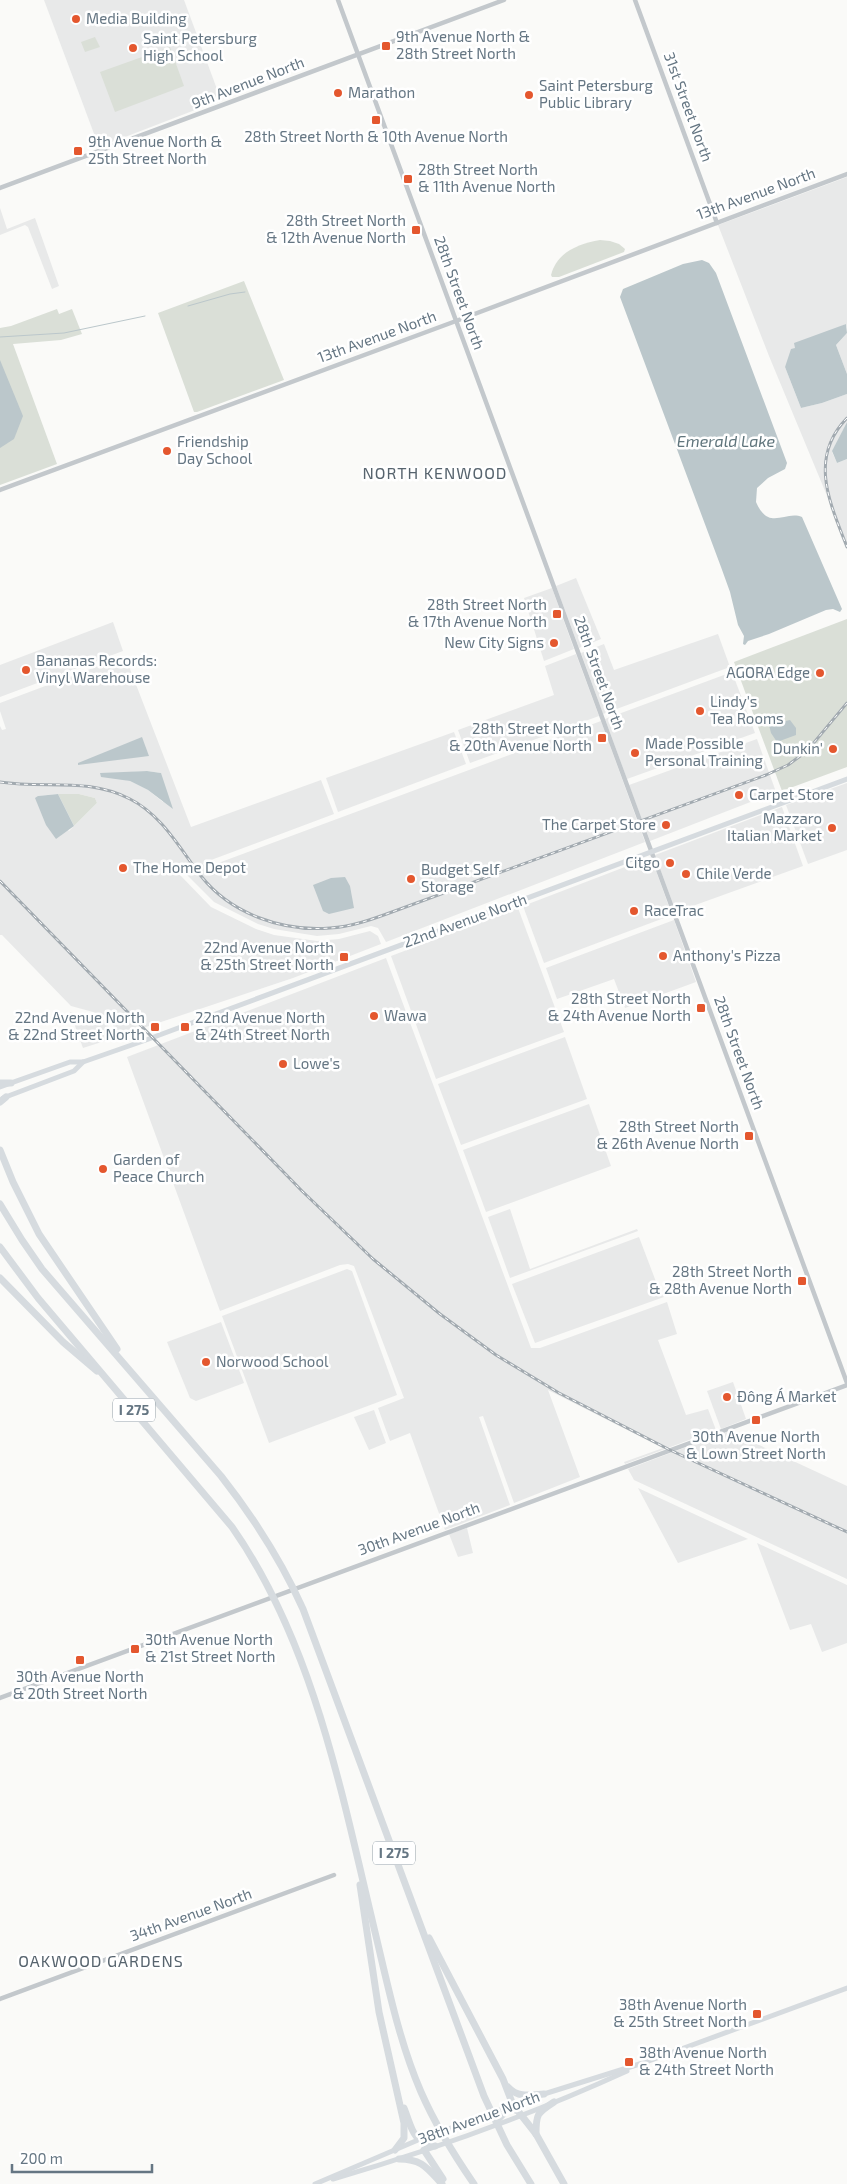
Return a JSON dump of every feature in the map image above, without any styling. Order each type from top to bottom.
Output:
[{"type":"highway","points":[[0,1083],[11,1083]]},
{"type":"highway","points":[[0,1150],[13,1182],[39,1234],[131,1370]]},
{"type":"highway","name":"I 275","points":[[0,1204],[42,1268],[131,1370],[247,1509],[283,1566],[303,1609],[484,2096],[507,2145],[531,2184]]},
{"type":"highway","name":"I 275","points":[[0,1247],[38,1298],[219,1511],[263,1576],[283,1617],[325,1739],[398,2025],[415,2077],[432,2114],[460,2164],[474,2184]]},
{"type":"highway","points":[[0,1278],[63,1342],[116,1388]]},
{"type":"highway","points":[[354,1847],[379,2012],[405,2131],[404,2138],[395,2150]]},
{"type":"highway","points":[[419,1920],[503,2079],[514,2094],[524,2096],[544,2094]]},
{"type":"highway","points":[[503,2079],[510,2107],[518,2111],[536,2134],[564,2184]]},
{"type":"highway","points":[[398,2092],[418,2140],[425,2148],[444,2184]]},
{"type":"highway","points":[[536,2134],[536,2118],[540,2111],[554,2102]]},
{"type":"highway","points":[[425,2148],[435,2146]]},
{"type":"highway","points":[[399,2159],[413,2159],[420,2162],[444,2184]]},
{"type":"main road","name":"22nd Avenue North","points":[[0,1087],[70,1062],[83,1062],[847,779]]},
{"type":"main road","name":"22nd Avenue North","points":[[2,1100],[74,1071],[83,1062]]},
{"type":"main road","name":"38th Avenue North","points":[[315,2184],[450,2128],[544,2094],[646,2062],[847,1988]]},
{"type":"main road","name":"38th Avenue North","points":[[435,2146],[554,2102],[646,2062]]},
{"type":"main road","points":[[494,2125],[510,2107]]},
{"type":"main road","name":"38th Avenue North","points":[[315,2184],[399,2159],[425,2148],[450,2128]]},
{"type":"street","name":"28th Street North","points":[[338,0],[847,1384]]},
{"type":"street","name":"9th Avenue North","points":[[0,188],[504,0]]},
{"type":"street","name":"31st Street North","points":[[635,0],[717,223]]},
{"type":"street","name":"13th Avenue North","points":[[0,490],[847,174]]},
{"type":"street","name":"30th Avenue North","points":[[0,1698],[847,1384]]},
{"type":"street","name":"34th Avenue North","points":[[0,1999],[334,1875]]},
{"type":"shaded area","name":"Saint Petersburg High School","points":[[44,0],[184,0],[221,100],[99,147]]},
{"type":"shaded area","points":[[95,37],[100,47],[85,52],[81,42]]},
{"type":"shaded area","points":[[170,47],[184,86],[115,112],[100,72]]},
{"type":"shaded area","points":[[847,177],[847,328],[846,324],[795,348],[785,367],[801,408],[847,394],[847,422],[832,452],[837,463],[847,459],[847,544],[769,356],[718,225]]},
{"type":"shaded area","points":[[0,208],[7,229],[35,218],[59,286],[52,289],[28,227],[25,225],[0,235]]},
{"type":"shaded area","points":[[600,240],[619,244],[625,249],[624,252],[559,277],[552,277],[554,267],[563,255],[576,247]]},
{"type":"shaded area","points":[[244,281],[284,380],[194,412],[158,313]]},
{"type":"shaded area","points":[[57,309],[59,314],[72,309],[82,334],[61,340],[13,344],[57,464],[0,485],[0,328],[11,326]]},
{"type":"shaded area","points":[[847,333],[847,374],[836,345]]},
{"type":"shaded area","points":[[576,578],[601,639],[579,648],[556,586]]},
{"type":"shaded area","points":[[552,588],[574,649],[544,661],[524,598]]},
{"type":"shaded area","points":[[847,619],[847,767],[782,791],[734,662]]},
{"type":"shaded area","points":[[113,622],[123,651],[0,697],[0,665]]},
{"type":"shaded area","points":[[718,634],[730,667],[603,714],[581,653],[604,644],[614,670]]},
{"type":"shaded area","points":[[576,654],[599,716],[470,763],[458,730],[554,695],[545,666]]},
{"type":"shaded area","points":[[125,656],[191,827],[321,780],[334,814],[203,863],[205,868],[601,721],[645,842],[386,942],[378,928],[371,926],[339,934],[317,936],[274,929],[258,924],[214,902],[183,871],[180,875],[211,907],[256,929],[274,935],[317,941],[339,939],[370,931],[378,936],[381,944],[293,978],[119,1036],[111,1022],[104,1015],[71,1006],[0,935],[0,726],[2,730],[6,729],[0,711],[0,703]],"holes":[[[147,771],[161,773],[163,802],[148,790],[130,781],[100,774]],[[79,794],[95,798],[97,803],[69,831],[38,796]]]},
{"type":"shaded area","points":[[732,672],[755,733],[627,779],[605,719]]},
{"type":"shaded area","points":[[454,732],[466,764],[338,812],[326,778]]},
{"type":"shaded area","points":[[757,739],[776,792],[650,841],[629,785]]},
{"type":"shaded area","points":[[847,783],[847,850],[808,864],[786,805]]},
{"type":"shaded area","points":[[58,794],[79,794],[95,798],[97,803],[74,826]]},
{"type":"shaded area","points":[[782,807],[803,866],[676,912],[655,855]]},
{"type":"shaded area","points":[[651,857],[672,915],[544,963],[523,906]]},
{"type":"shaded area","points":[[518,908],[564,1032],[436,1079],[391,956]]},
{"type":"shaded area","points":[[674,920],[696,982],[625,1008],[614,979],[557,999],[546,968]]},
{"type":"shaded area","points":[[386,958],[531,1348],[540,1348],[667,1302],[677,1334],[658,1340],[686,1415],[708,1409],[716,1430],[625,1464],[624,1462],[663,1448],[548,1390],[580,1477],[514,1503],[483,1416],[479,1417],[510,1505],[445,1530],[410,1433],[390,1441],[378,1408],[404,1398],[354,1266],[348,1264],[340,1265],[220,1311],[127,1057]]},
{"type":"shaded area","points":[[70,1012],[102,1019],[108,1025],[114,1038],[83,1048]]},
{"type":"shaded area","points":[[565,1037],[587,1099],[461,1145],[438,1084]]},
{"type":"shaded area","points":[[589,1104],[611,1166],[486,1212],[463,1150]]},
{"type":"shaded area","points":[[510,1209],[530,1269],[637,1229],[638,1231],[510,1278],[488,1217]]},
{"type":"shaded area","points":[[639,1237],[658,1287],[664,1297],[535,1343],[512,1284]]},
{"type":"shaded area","points":[[347,1269],[352,1271],[397,1395],[269,1443],[222,1316]]},
{"type":"shaded area","name":"Norwood School","points":[[221,1322],[244,1383],[196,1401],[190,1398],[167,1342]]},
{"type":"shaded area","points":[[733,1382],[746,1419],[721,1429],[707,1391]]},
{"type":"shaded area","points":[[374,1410],[386,1443],[369,1450],[354,1417]]},
{"type":"shaded area","points":[[729,1431],[847,1486],[847,1579],[634,1480],[628,1469]]},
{"type":"shaded area","points":[[638,1488],[651,1494],[748,1539],[678,1563]]},
{"type":"shaded area","points":[[467,1528],[473,1553],[458,1557],[449,1534]]},
{"type":"shaded area","points":[[757,1543],[847,1585],[847,1643],[822,1652],[811,1624],[790,1630]]},
{"type":"water","name":"Emerald Lake","points":[[702,260],[709,263],[716,273],[787,463],[785,469],[768,478],[757,488],[756,502],[766,516],[772,518],[802,517],[842,609],[840,612],[833,609],[826,610],[748,641],[745,645],[743,644],[744,636],[738,625],[730,592],[620,297],[623,289],[683,264]]},
{"type":"water","points":[[846,324],[847,333],[836,345],[847,374],[847,394],[801,408],[785,367],[791,349],[795,348],[794,343]]},
{"type":"water","points":[[0,360],[23,416],[14,439],[0,448]]},
{"type":"water","points":[[847,422],[847,459],[837,463],[832,451]]},
{"type":"water","points":[[790,720],[796,728],[796,735],[777,742],[771,733],[769,725]]},
{"type":"water","points":[[142,737],[149,756],[78,765],[78,763]]},
{"type":"water","points":[[147,771],[161,773],[173,809],[148,790],[130,781],[101,777],[100,773]]},
{"type":"water","points":[[58,794],[74,826],[56,839],[46,825],[35,798]]},
{"type":"water","points":[[345,877],[350,886],[354,908],[329,914],[323,911],[313,885],[331,878]]},
{"type":"waterway","points":[[188,306],[230,294],[245,292]]},
{"type":"waterway","points":[[0,337],[64,333],[145,316]]},
{"type":"railway","points":[[847,418],[835,433],[828,449],[825,465],[829,497],[847,547]]},
{"type":"railway","points":[[0,782],[82,786],[114,792],[130,799],[152,814],[178,844],[201,876],[227,901],[259,918],[276,923],[294,927],[338,927],[385,915],[766,775],[788,765],[807,751],[847,703]]},
{"type":"railway","points":[[0,881],[302,1191],[373,1259],[440,1314],[496,1355],[559,1393],[670,1450],[847,1532]]},
{"type":"place","name":"Media Building","points":[[76,19]]},
{"type":"place","name":"9th Avenue North & 28th Street North","points":[[386,46]]},
{"type":"place","name":"Saint Petersburg High School","points":[[133,48]]},
{"type":"place","name":"Marathon","points":[[338,93]]},
{"type":"place","name":"Saint Petersburg Public Library","points":[[529,95]]},
{"type":"place","name":"28th Street North & 10th Avenue North","points":[[376,120]]},
{"type":"place","name":"9th Avenue North & 25th Street North","points":[[78,151]]},
{"type":"place","name":"28th Street North & 11th Avenue North","points":[[408,179]]},
{"type":"place","name":"28th Street North & 12th Avenue North","points":[[416,230]]},
{"type":"place","name":"Friendship Day School","points":[[167,451]]},
{"type":"place","name":"28th Street North & 17th Avenue North","points":[[557,614]]},
{"type":"place","name":"New City Signs","points":[[554,643]]},
{"type":"place","name":"Bananas Records: Vinyl Warehouse","points":[[26,670]]},
{"type":"place","name":"AGORA Edge","points":[[820,673]]},
{"type":"place","name":"Lindy's Tea Rooms","points":[[700,711]]},
{"type":"place","name":"28th Street North & 20th Avenue North","points":[[602,738]]},
{"type":"place","name":"Dunkin'","points":[[833,749]]},
{"type":"place","name":"Made Possible Personal Training","points":[[635,753]]},
{"type":"place","name":"Carpet Store","points":[[739,795]]},
{"type":"place","name":"The Carpet Store","points":[[666,825]]},
{"type":"place","name":"Mazzaro Italian Market","points":[[832,828]]},
{"type":"place","name":"Citgo","points":[[670,863]]},
{"type":"place","name":"The Home Depot","points":[[123,868]]},
{"type":"place","name":"Chile Verde","points":[[686,874]]},
{"type":"place","name":"Budget Self Storage","points":[[411,879]]},
{"type":"place","name":"RaceTrac","points":[[634,911]]},
{"type":"place","name":"Anthony's Pizza","points":[[663,956]]},
{"type":"place","name":"22nd Avenue North & 25th Street North","points":[[344,957]]},
{"type":"place","name":"28th Street North & 24th Avenue North","points":[[701,1008]]},
{"type":"place","name":"Wawa","points":[[374,1016]]},
{"type":"place","name":"22nd Avenue North & 22nd Street North","points":[[155,1027]]},
{"type":"place","name":"22nd Avenue North & 24th Street North","points":[[185,1027]]},
{"type":"place","name":"Lowe's","points":[[283,1064]]},
{"type":"place","name":"28th Street North & 26th Avenue North","points":[[749,1136]]},
{"type":"place","name":"Garden of Peace Church","points":[[103,1169]]},
{"type":"place","name":"28th Street North & 28th Avenue North","points":[[802,1281]]},
{"type":"place","name":"Norwood School","points":[[206,1362]]},
{"type":"place","name":"Đông Á Market","points":[[727,1397]]},
{"type":"place","name":"30th Avenue North & Lown Street North","points":[[756,1420]]},
{"type":"place","name":"30th Avenue North & 21st Street North","points":[[135,1649]]},
{"type":"place","name":"30th Avenue North & 20th Street North","points":[[80,1660]]},
{"type":"place","name":"38th Avenue North & 25th Street North","points":[[757,2014]]},
{"type":"place","name":"38th Avenue North & 24th Street North","points":[[629,2062]]},
{"type":"district","name":"NORTH KENWOOD","points":[[435,473]]},
{"type":"district","name":"OAKWOOD GARDENS","points":[[101,1961]]}]
